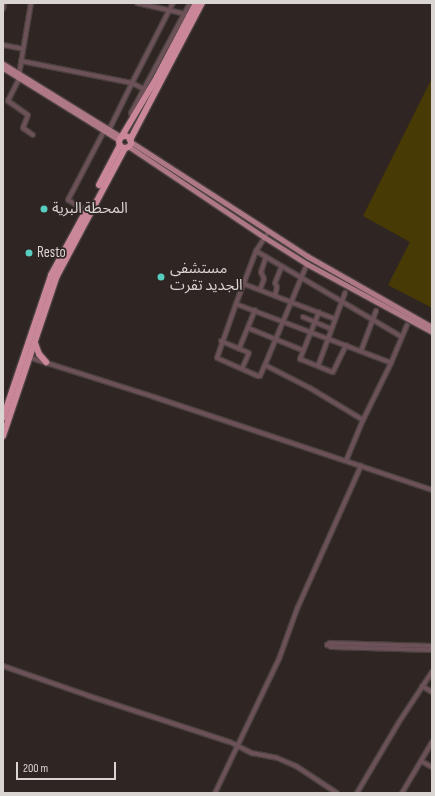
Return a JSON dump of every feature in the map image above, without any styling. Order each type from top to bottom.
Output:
[{"type":"highway","points":[[124,142],[146,90],[187,14],[196,3]]},
{"type":"highway","points":[[3,418],[52,275],[202,3]]},
{"type":"highway","points":[[3,436],[57,276],[87,212]]},
{"type":"highway","points":[[35,341],[38,352],[46,362]]},
{"type":"main road","points":[[3,64],[18,76]]},
{"type":"main road","points":[[3,68],[82,115],[307,256],[425,326],[432,332]]},
{"type":"main road","points":[[124,142],[264,238],[307,264],[425,326],[432,327]]},
{"type":"street","points":[[3,9],[4,3]]},
{"type":"street","points":[[31,3],[18,76],[8,101],[28,115],[23,128],[33,135]]},
{"type":"street","points":[[139,3],[187,14],[190,3]]},
{"type":"street","points":[[87,212],[68,200],[107,131],[173,3]]},
{"type":"street","points":[[3,45],[23,49]]},
{"type":"street","points":[[21,61],[132,83],[146,90]]},
{"type":"street","points":[[269,231],[256,251],[221,341],[216,356],[218,360],[259,376],[307,264]]},
{"type":"street","points":[[256,251],[402,337]]},
{"type":"street","points":[[260,290],[264,279],[261,272],[266,257]]},
{"type":"street","points":[[274,295],[277,287],[275,283],[282,266]]},
{"type":"street","points":[[244,284],[335,318]]},
{"type":"street","points":[[318,366],[327,338],[345,293]]},
{"type":"street","points":[[236,304],[283,320],[310,332],[392,363]]},
{"type":"street","points":[[239,349],[255,310]]},
{"type":"street","points":[[361,351],[376,311]]},
{"type":"street","points":[[319,312],[302,350],[300,359],[334,371],[346,345]]},
{"type":"street","points":[[303,317],[331,329]]},
{"type":"street","points":[[346,461],[363,420],[392,363],[407,325]]},
{"type":"street","points":[[248,328],[302,350]]},
{"type":"street","points":[[221,341],[249,352],[242,369]]},
{"type":"street","points":[[24,356],[432,490]]},
{"type":"street","points":[[265,365],[310,388],[363,420]]},
{"type":"street","points":[[215,793],[280,659],[297,609],[361,466]]},
{"type":"street","points":[[432,646],[330,643],[327,645],[331,647],[432,650]]},
{"type":"street","points":[[3,666],[89,696],[239,744],[252,753],[277,758],[296,766],[338,793]]},
{"type":"street","points":[[357,793],[432,672]]},
{"type":"street","points":[[422,686],[432,692]]},
{"type":"street","points":[[402,793],[432,742]]},
{"type":"street","points":[[421,761],[432,767]]},
{"type":"shaded area","points":[[432,78],[432,308],[388,285],[410,242],[363,216]]},
{"type":"place","name":"المحطة البرية","points":[[44,209]]},
{"type":"place","name":"Resto","points":[[29,253]]},
{"type":"place","name":"مستشفى الجديد تقرت","points":[[161,277]]}]
